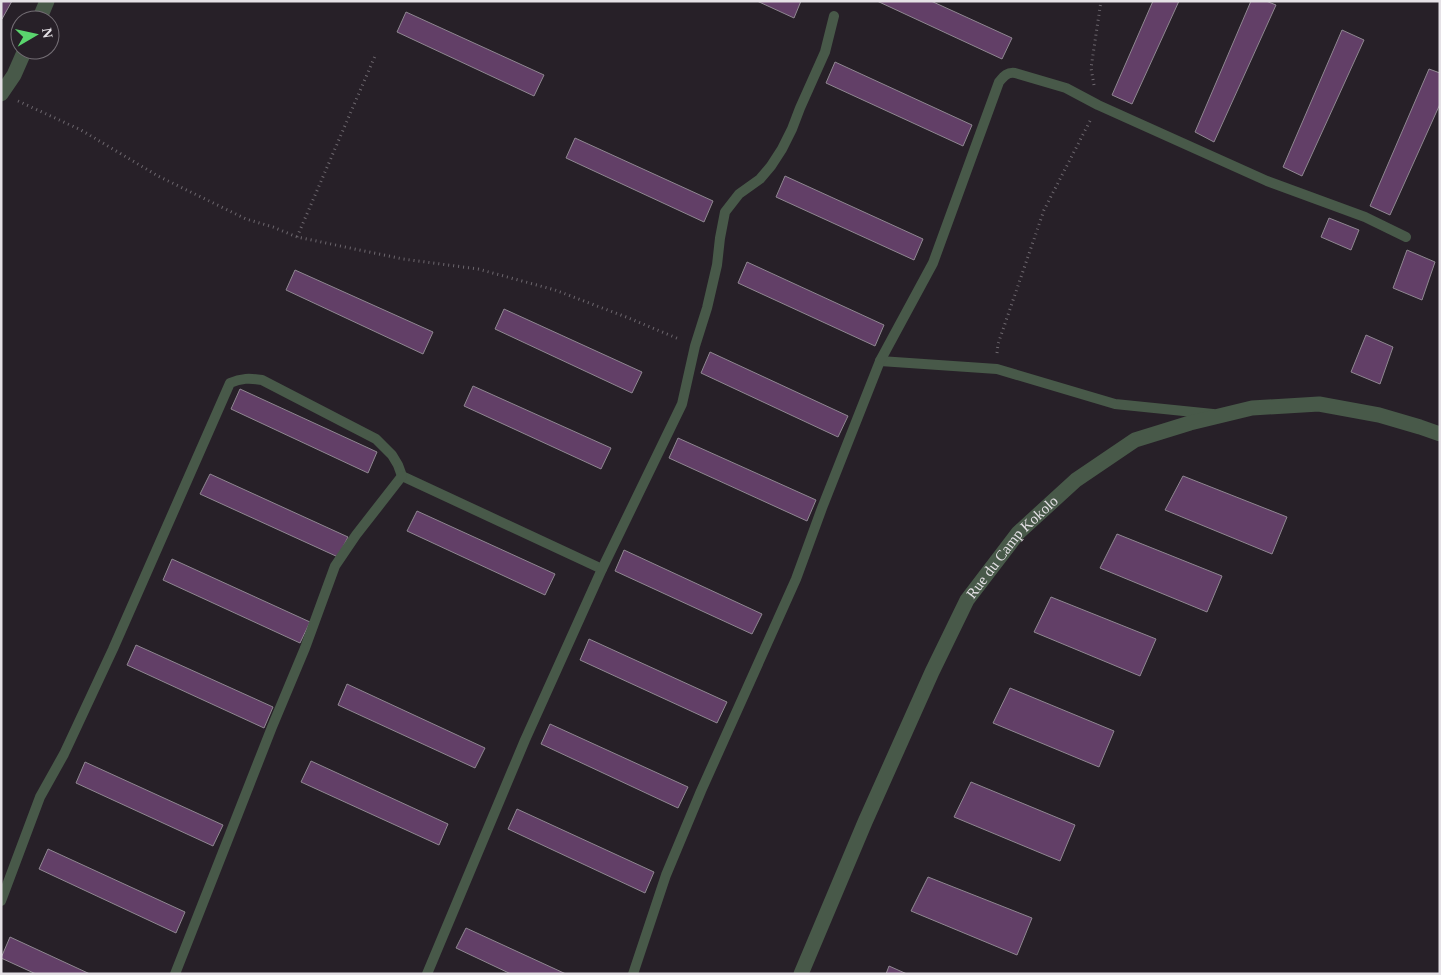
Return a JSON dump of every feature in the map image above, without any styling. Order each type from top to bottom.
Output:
[{"type":"street","points":[[1,94],[21,60]]},
{"type":"street","name":"Rue du Camp Kokolo","points":[[801,974],[869,813],[928,681],[967,600],[1018,533],[1076,480],[1135,440],[1190,422],[1252,408],[1319,404],[1379,415],[1440,434]]},
{"type":"lane","points":[[427,974],[521,748],[602,569],[682,404],[694,346],[707,308],[717,265],[725,212],[738,194],[760,179],[772,166],[782,149],[825,52],[834,16]]},
{"type":"lane","points":[[633,974],[670,867],[701,791],[796,579],[880,361],[934,263],[999,82],[1004,75],[1009,72],[1015,73],[1066,88],[1098,105],[1267,181],[1365,217],[1406,237]]},
{"type":"lane","points":[[880,361],[997,369],[1115,404],[1221,415]]},
{"type":"lane","points":[[1,902],[40,797],[64,754],[113,649],[230,382],[249,378],[262,380],[376,439],[392,455],[402,476],[602,569]]},
{"type":"lane","points":[[175,974],[305,648],[335,566],[356,535],[402,476]]},
{"type":"path","points":[[997,369],[998,344],[1044,210],[1098,105],[1091,68],[1101,1]]},
{"type":"path","points":[[297,237],[375,56]]},
{"type":"path","points":[[1,94],[81,130],[158,176],[218,207],[246,219],[297,237],[403,259],[478,269],[554,290],[626,317],[694,346]]},
{"type":"building","points":[[1,1],[12,1],[2,19],[1,18]]},
{"type":"building","points":[[757,1],[801,1],[794,18]]},
{"type":"building","points":[[877,1],[931,1],[1012,38],[1002,59]]},
{"type":"building","points":[[1153,1],[1179,1],[1132,104],[1112,95]]},
{"type":"building","points":[[1251,1],[1266,1],[1276,5],[1214,142],[1195,132]]},
{"type":"building","points":[[406,12],[544,75],[534,96],[397,32]]},
{"type":"building","points":[[1342,30],[1364,40],[1302,176],[1283,167]]},
{"type":"building","points":[[835,62],[972,125],[963,146],[826,83]]},
{"type":"building","points":[[1429,69],[1440,73],[1440,104],[1390,215],[1370,206]]},
{"type":"building","points":[[575,138],[713,201],[704,222],[566,158]]},
{"type":"building","points":[[785,176],[923,239],[914,260],[776,197]]},
{"type":"building","points":[[1329,218],[1359,230],[1351,250],[1321,237]]},
{"type":"building","points":[[1407,250],[1435,262],[1422,300],[1393,288]]},
{"type":"building","points":[[747,262],[884,325],[875,346],[738,283]]},
{"type":"building","points":[[295,270],[433,332],[423,354],[286,290]]},
{"type":"building","points":[[504,309],[642,372],[632,393],[495,329]]},
{"type":"building","points":[[1366,335],[1393,347],[1380,384],[1351,372]]},
{"type":"building","points":[[710,352],[848,416],[838,437],[701,373]]},
{"type":"building","points":[[473,386],[611,448],[601,469],[464,406]]},
{"type":"building","points":[[240,389],[377,452],[368,473],[231,409]]},
{"type":"building","points":[[678,438],[816,500],[807,521],[669,458]]},
{"type":"building","points":[[210,474],[348,537],[338,557],[200,494]]},
{"type":"building","points":[[1183,476],[1287,517],[1272,554],[1165,510]]},
{"type":"building","points":[[417,511],[555,574],[545,595],[407,531]]},
{"type":"building","points":[[1117,534],[1222,576],[1207,612],[1100,568]]},
{"type":"building","points":[[624,550],[762,614],[752,634],[615,571]]},
{"type":"building","points":[[172,559],[310,622],[300,643],[163,580]]},
{"type":"building","points":[[1051,597],[1156,639],[1140,676],[1034,632]]},
{"type":"building","points":[[589,639],[727,702],[717,723],[580,660]]},
{"type":"building","points":[[136,645],[273,707],[264,728],[127,665]]},
{"type":"building","points":[[347,684],[485,748],[475,768],[338,705]]},
{"type":"building","points":[[1010,688],[1114,731],[1099,767],[993,723]]},
{"type":"building","points":[[550,724],[688,787],[678,808],[541,744]]},
{"type":"building","points":[[311,761],[448,824],[439,845],[301,782]]},
{"type":"building","points":[[85,762],[223,825],[213,846],[76,783]]},
{"type":"building","points":[[971,782],[1075,825],[1060,861],[954,817]]},
{"type":"building","points":[[517,809],[654,872],[645,893],[508,829]]},
{"type":"building","points":[[48,849],[185,912],[176,933],[39,869]]},
{"type":"building","points":[[928,877],[1032,918],[1017,955],[911,911]]},
{"type":"building","points":[[466,928],[566,974],[511,974],[456,948]]},
{"type":"building","points":[[10,937],[90,974],[36,974],[1,958]]},
{"type":"building","points":[[889,966],[907,974],[886,974]]}]
